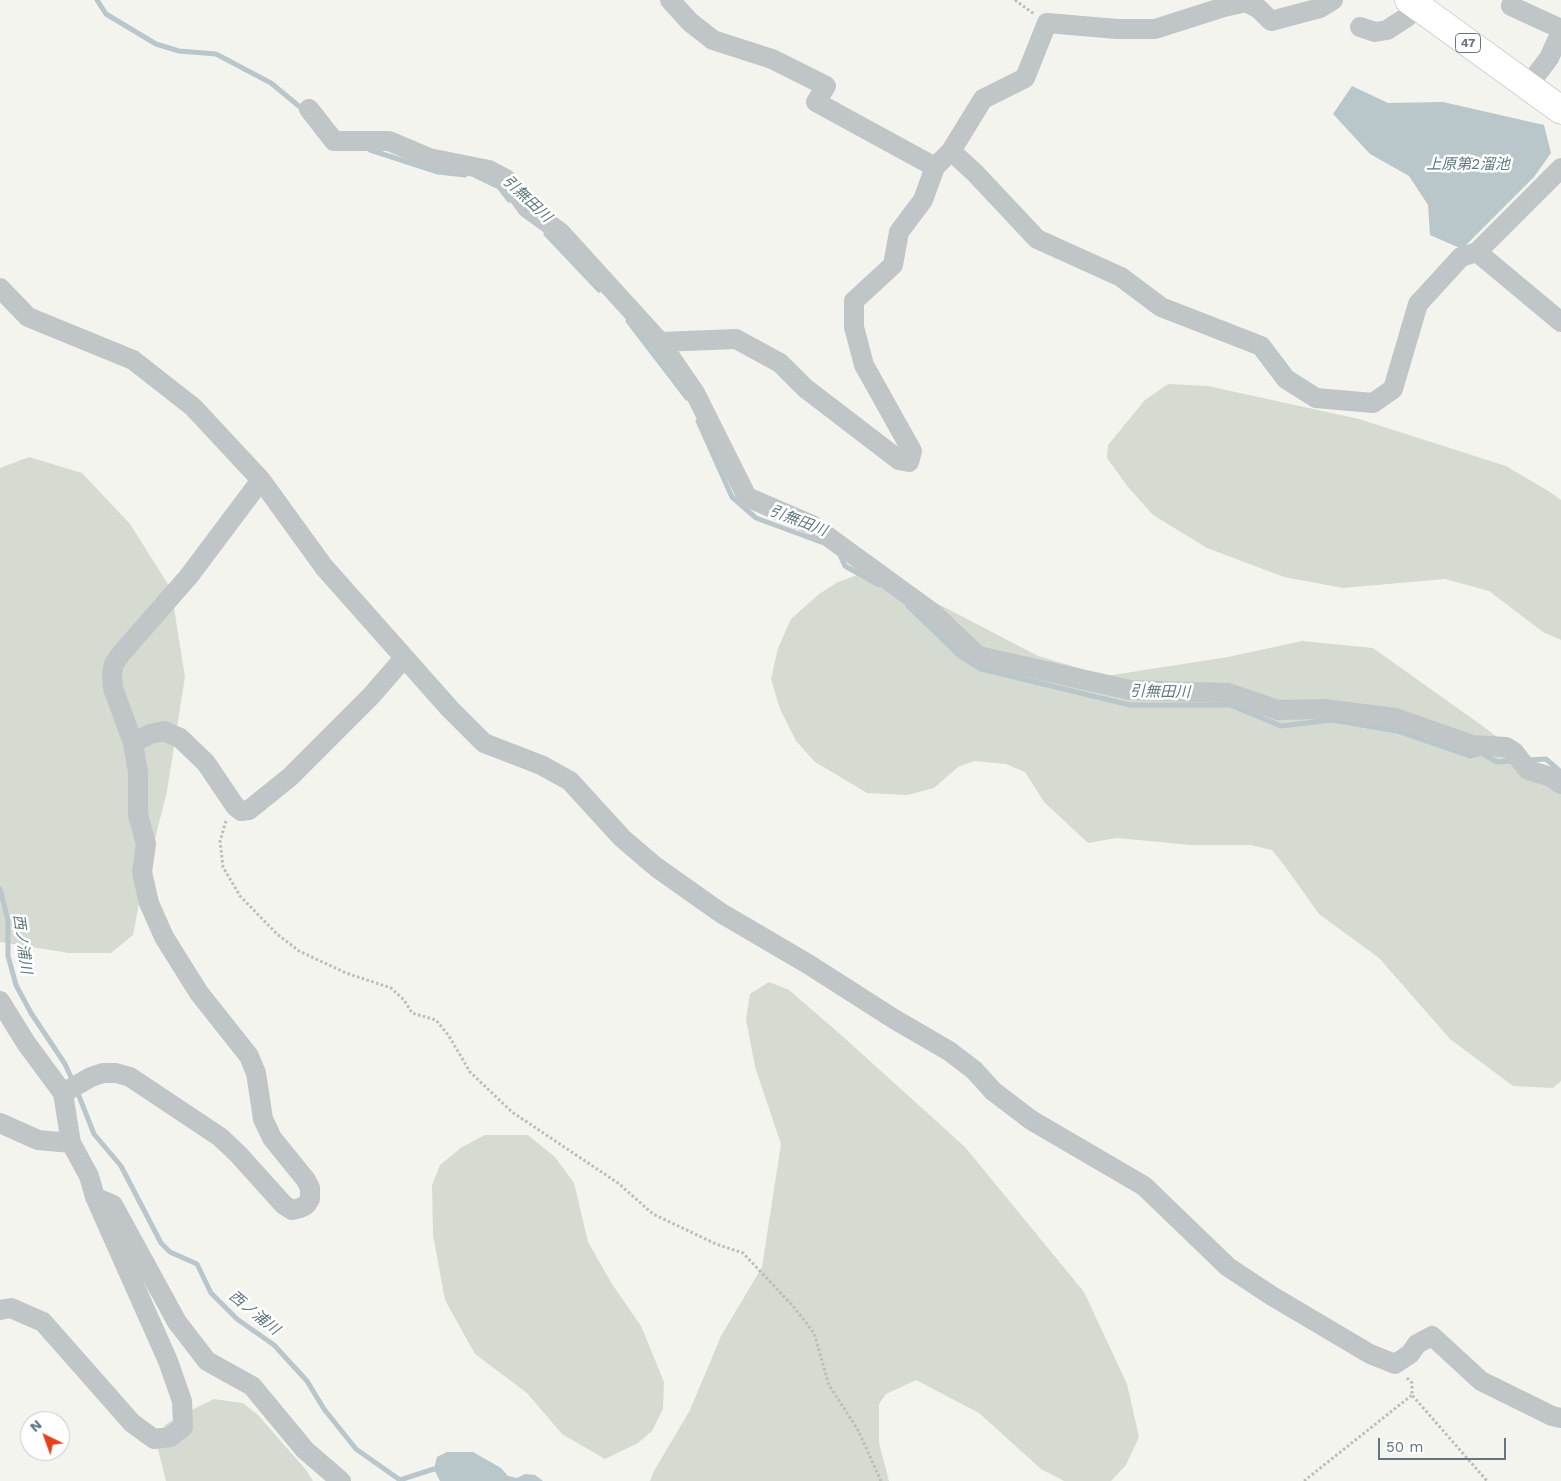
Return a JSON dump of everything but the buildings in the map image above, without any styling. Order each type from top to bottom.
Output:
[{"type":"main road","name":"47","points":[[1413,3],[1561,110]]},
{"type":"street","points":[[670,0],[690,22],[713,40],[772,59],[826,86],[816,102],[935,167]]},
{"type":"street","points":[[660,342],[736,339],[780,363],[805,388],[899,460],[909,462],[912,451],[864,365],[854,327],[854,301],[893,265],[900,232],[923,200],[935,167],[951,151],[983,99],[1025,78],[1047,23],[1117,29],[1155,29],[1246,2],[1259,9],[1271,20],[1320,8],[1333,0]]},
{"type":"street","points":[[1360,27],[1375,32],[1387,30],[1407,17],[1413,3]]},
{"type":"street","points":[[1511,6],[1561,30],[1549,58],[1527,86]]},
{"type":"street","points":[[309,109],[334,140],[389,141],[429,158],[489,170],[506,179],[527,208],[560,232],[660,342],[694,393],[747,497],[812,525],[933,613],[978,656],[1130,690],[1228,693],[1278,710],[1324,709],[1395,718],[1472,745],[1506,747],[1519,758],[1528,770],[1551,777],[1561,784]]},
{"type":"street","points":[[951,151],[975,173],[1038,239],[1121,278],[1161,307],[1261,346],[1286,379],[1316,398],[1374,403],[1393,389],[1418,304],[1461,257],[1477,252],[1561,168]]},
{"type":"street","points":[[1477,252],[1561,322]]},
{"type":"street","points":[[0,288],[28,317],[133,360],[193,407],[261,480],[324,567],[450,709],[484,743],[541,765],[570,781],[622,838],[664,872],[721,913],[949,1051],[974,1070],[993,1091],[1031,1120],[1144,1186],[1228,1267],[1272,1296],[1370,1354],[1395,1364],[1410,1354],[1418,1344],[1432,1336],[1481,1381],[1552,1416],[1561,1418]]},
{"type":"street","points":[[63,1093],[91,1077],[103,1073],[116,1073],[130,1077],[220,1137],[284,1205],[292,1210],[300,1208],[310,1199],[311,1194],[306,1180],[272,1138],[263,1119],[256,1072],[249,1056],[199,993],[164,937],[149,904],[142,872],[146,844],[138,815],[138,772],[133,743],[113,688],[112,674],[114,664],[120,655],[189,576],[261,480]]},
{"type":"street","points":[[133,743],[150,734],[164,731],[180,738],[206,763],[235,806],[242,811],[249,810],[290,777],[372,696],[404,658]]},
{"type":"street","points":[[0,1001],[26,1043],[63,1093],[71,1143],[89,1176],[95,1197],[168,1361],[182,1400],[182,1427],[170,1437],[154,1439],[132,1423],[43,1322],[12,1308],[0,1310]]},
{"type":"street","points":[[0,1123],[38,1140],[71,1143]]},
{"type":"street","points":[[95,1197],[113,1205],[177,1322],[207,1361],[252,1386],[305,1450],[341,1481]]},
{"type":"path","points":[[235,806],[228,812],[220,841],[222,867],[240,896],[277,934],[299,951],[346,973],[391,988],[404,1000],[412,1012],[436,1020],[450,1036],[470,1072],[512,1112],[618,1184],[653,1214],[716,1244],[742,1252],[794,1306],[814,1333],[829,1385],[858,1430],[881,1481]]},
{"type":"path","points":[[1395,1364],[1412,1383],[1412,1395],[1487,1481]]},
{"type":"path","points":[[1304,1481],[1412,1395]]},
{"type":"shaded area","points":[[1168,384],[1208,386],[1359,419],[1506,466],[1550,492],[1561,500],[1561,640],[1543,632],[1489,591],[1445,579],[1343,588],[1284,577],[1207,548],[1153,515],[1128,487],[1107,458],[1108,445],[1145,400]]},
{"type":"shaded area","points":[[29,457],[82,473],[130,524],[171,589],[185,677],[167,791],[133,935],[111,953],[69,953],[0,942],[0,468]]},
{"type":"shaded area","points":[[863,573],[944,607],[1038,656],[1106,676],[1228,657],[1302,641],[1373,648],[1484,727],[1561,786],[1561,1081],[1553,1088],[1513,1086],[1450,1039],[1379,958],[1319,914],[1272,850],[1250,845],[1191,845],[1117,838],[1088,843],[1044,802],[1025,772],[1006,764],[974,761],[958,767],[934,788],[907,795],[867,793],[815,762],[796,741],[780,709],[771,679],[778,648],[791,619],[819,594],[838,582]]},
{"type":"shaded area","points":[[769,982],[789,990],[965,1147],[1084,1292],[1127,1384],[1139,1437],[1126,1465],[1111,1481],[1064,1481],[1041,1469],[979,1413],[916,1380],[886,1394],[879,1404],[879,1443],[889,1481],[650,1481],[690,1410],[721,1336],[762,1267],[781,1144],[755,1067],[746,1019],[750,994]]},
{"type":"shaded area","points":[[485,1135],[528,1135],[555,1157],[574,1183],[588,1242],[612,1284],[641,1326],[664,1382],[663,1409],[652,1431],[638,1443],[605,1459],[562,1434],[527,1393],[475,1354],[445,1300],[433,1235],[432,1185],[440,1165],[462,1147]]},
{"type":"shaded area","points":[[214,1399],[243,1403],[258,1415],[306,1470],[313,1481],[166,1481],[157,1445],[165,1425]]},
{"type":"water","name":"上原第2溜池","points":[[1352,86],[1388,103],[1443,102],[1544,125],[1551,153],[1534,177],[1462,249],[1430,235],[1428,205],[1409,176],[1370,154],[1333,114]]},
{"type":"water","points":[[447,1452],[473,1452],[501,1468],[508,1476],[517,1478],[525,1474],[535,1475],[543,1481],[440,1481],[434,1469],[437,1457]]},
{"type":"waterway","name":"引無田川","points":[[97,0],[106,14],[156,44],[179,51],[216,54],[271,83],[300,107],[303,112]]},
{"type":"waterway","name":"引無田川","points":[[370,150],[438,172],[465,175]]},
{"type":"waterway","name":"引無田川","points":[[476,176],[499,187],[509,200]]},
{"type":"waterway","name":"引無田川","points":[[546,234],[599,290]]},
{"type":"waterway","name":"引無田川","points":[[628,321],[687,398]]},
{"type":"waterway","name":"引無田川","points":[[698,421],[732,497],[756,518],[821,542]]},
{"type":"waterway","name":"引無田川","points":[[840,555],[845,566],[879,585]]},
{"type":"waterway","name":"引無田川","points":[[908,606],[960,656],[981,669],[1130,705],[1230,705],[1281,726],[1332,720],[1397,731],[1470,756],[1481,753],[1497,762],[1515,761]]},
{"type":"waterway","name":"引無田川","points":[[1528,760],[1546,759],[1561,772]]},
{"type":"waterway","name":"西ノ浦川","points":[[0,889],[8,920],[8,956],[16,985],[31,1013],[65,1064],[71,1077]]},
{"type":"waterway","name":"西ノ浦川","points":[[79,1096],[94,1134],[121,1166],[161,1243],[170,1252],[197,1264],[211,1293],[237,1319],[274,1345],[307,1381],[324,1409],[356,1449],[400,1480],[434,1469],[439,1471]]}]
